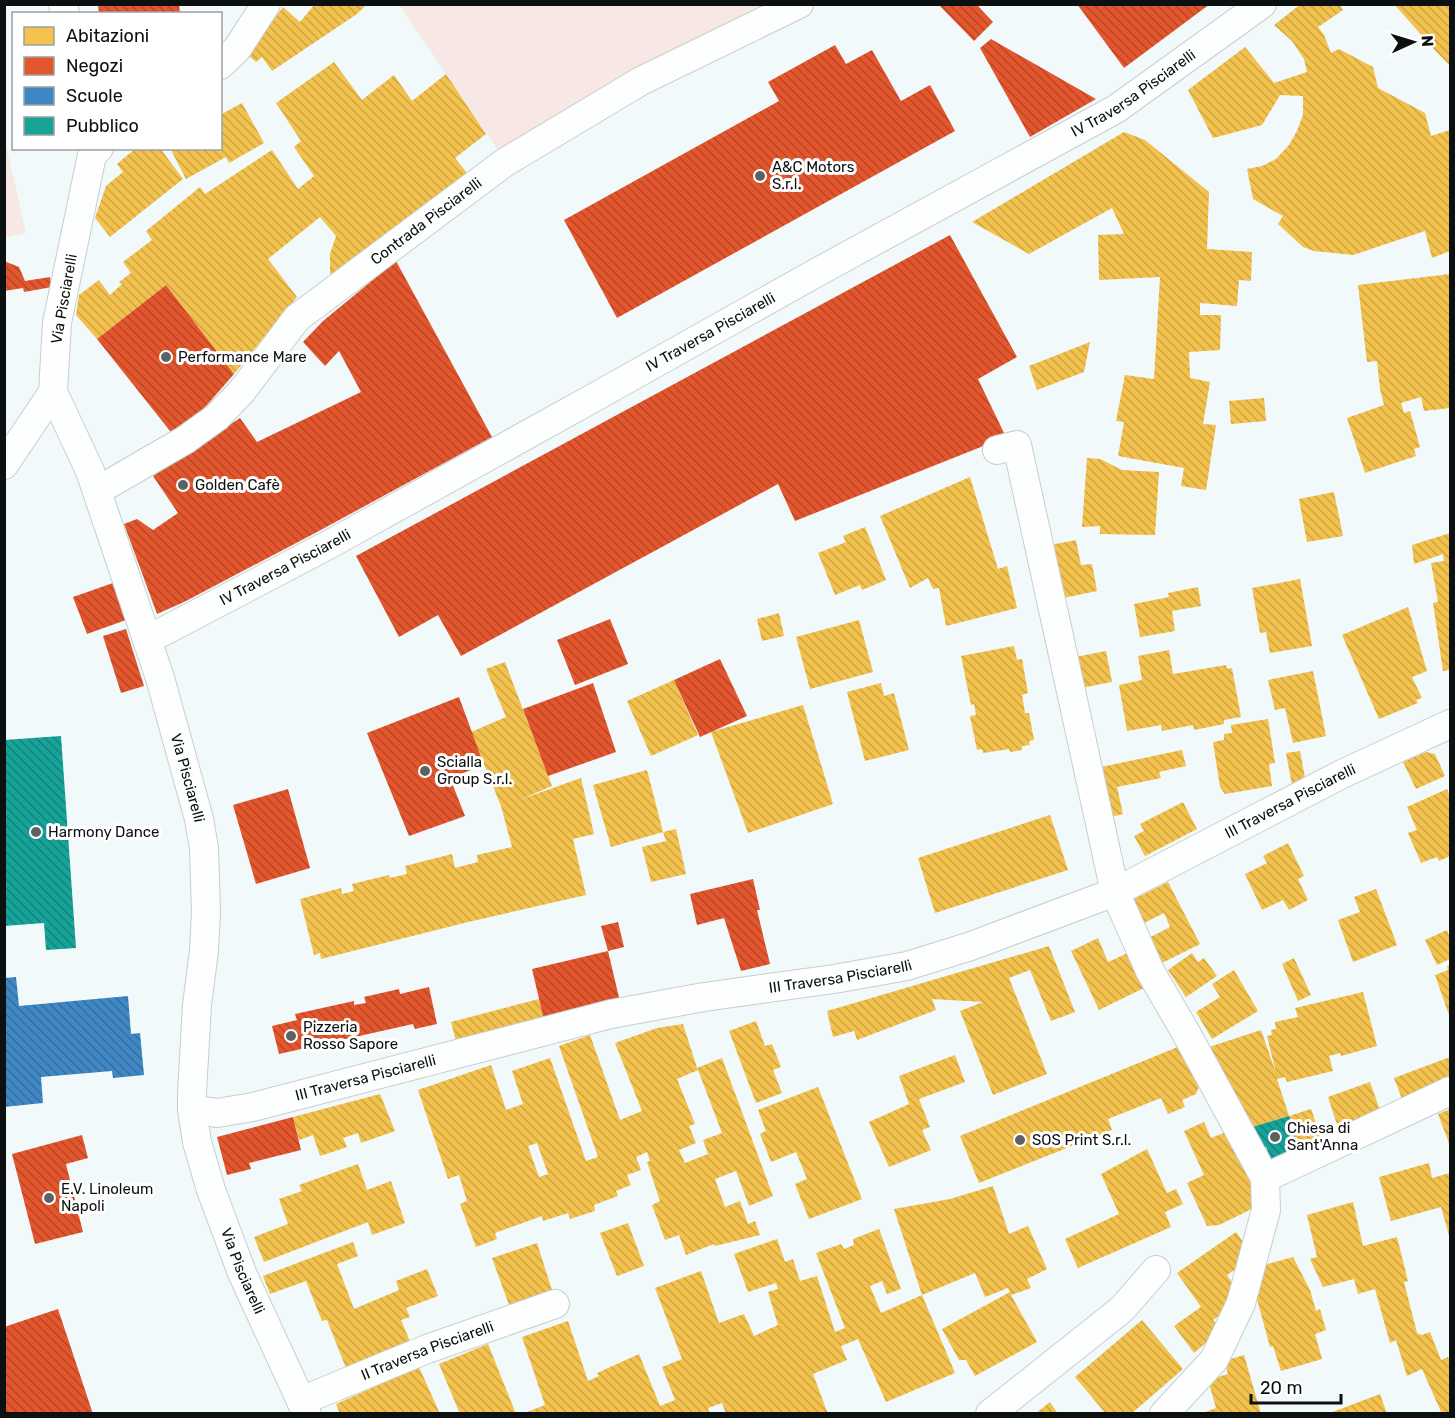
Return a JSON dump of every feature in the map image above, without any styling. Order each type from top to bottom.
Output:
[{"type":"street","points":[[222,63],[237,49],[266,4]]},
{"type":"street","name":"Contrada Pisciarelli","points":[[97,491],[185,440],[217,417],[242,391],[297,318],[504,163],[641,81],[799,4]]},
{"type":"street","name":"IV Traversa Pisciarelli","points":[[147,640],[330,544],[814,274],[1116,109],[1262,4]]},
{"type":"street","name":"Via Pisciarelli","points":[[94,151],[57,323],[52,392],[90,471],[147,640],[186,770],[204,848],[206,912],[197,1005],[192,1108],[197,1142],[211,1190],[242,1273],[304,1407]]},
{"type":"street","points":[[4,465],[52,392]]},
{"type":"street","points":[[998,450],[1017,445],[1115,892],[1150,970],[1265,1178],[1266,1210],[1241,1303],[1214,1360],[1164,1413]]},
{"type":"street","name":"III Traversa Pisciarelli","points":[[192,1108],[217,1113],[253,1107],[611,1014],[704,997],[834,979],[907,966],[972,946],[1115,892],[1342,774],[1450,724]]},
{"type":"street","points":[[1265,1178],[1450,1091]]},
{"type":"street","points":[[990,1413],[1122,1308],[1156,1270]]},
{"type":"street","name":"II Traversa Pisciarelli","points":[[304,1407],[427,1349],[555,1304]]},
{"type":"shaded area","points":[[762,4],[766,9],[502,156],[399,5]]},
{"type":"shaded area","points":[[5,140],[26,233],[4,238]]},
{"type":"building: Abitazioni","points":[[315,4],[367,4],[357,14],[272,71],[262,57],[256,62],[248,55],[283,7],[300,22]]},
{"type":"building: Abitazioni","points":[[1301,4],[1339,4],[1343,10],[1318,27],[1331,53],[1339,49],[1373,67],[1378,88],[1425,113],[1431,136],[1450,130],[1450,251],[1432,258],[1425,231],[1353,255],[1314,251],[1303,247],[1278,224],[1283,216],[1253,199],[1247,169],[1262,166],[1276,159],[1289,145],[1303,115],[1303,96],[1280,95],[1262,125],[1213,138],[1188,90],[1245,47],[1274,83],[1307,72],[1304,59],[1292,41],[1274,25]]},
{"type":"building: Abitazioni","points":[[1394,4],[1450,4],[1450,66],[1432,47]]},
{"type":"building: Abitazioni","points":[[334,62],[362,100],[394,75],[412,101],[446,74],[486,134],[455,158],[467,173],[330,275],[330,254],[336,236],[320,217],[268,259],[297,297],[234,374],[166,285],[97,339],[76,315],[79,295],[99,280],[110,295],[122,284],[119,282],[131,273],[123,262],[152,240],[146,231],[200,187],[205,194],[272,150],[298,189],[314,176],[294,147],[301,141],[276,103]]},
{"type":"building: Abitazioni","points":[[242,103],[264,143],[229,163],[226,157],[186,179],[171,150],[222,150],[222,114]]},
{"type":"building: Abitazioni","points":[[1124,132],[1145,140],[1209,192],[1207,249],[1252,252],[1251,281],[1239,280],[1237,306],[1200,303],[1200,315],[1221,315],[1220,350],[1189,352],[1190,378],[1210,382],[1203,424],[1216,425],[1206,490],[1181,486],[1184,468],[1118,456],[1124,422],[1116,421],[1125,375],[1154,379],[1160,277],[1099,280],[1098,235],[1124,234],[1112,208],[1029,254],[972,222]]},
{"type":"building: Abitazioni","points":[[134,150],[161,150],[183,179],[110,237],[95,218],[106,186],[123,172],[117,164]]},
{"type":"building: Abitazioni","points":[[1450,274],[1450,408],[1424,411],[1421,397],[1401,403],[1404,413],[1410,411],[1420,447],[1414,449],[1416,456],[1365,473],[1347,418],[1384,405],[1377,361],[1367,362],[1358,285]]},
{"type":"building: Abitazioni","points":[[1090,342],[1084,372],[1037,390],[1029,366]]},
{"type":"building: Abitazioni","points":[[1264,398],[1266,421],[1231,424],[1229,401]]},
{"type":"building: Abitazioni","points":[[1087,458],[1100,459],[1122,470],[1159,472],[1155,535],[1100,534],[1100,526],[1082,527]]},
{"type":"building: Abitazioni","points":[[970,477],[998,569],[1007,566],[1017,608],[946,626],[939,588],[933,589],[928,578],[910,588],[880,516]]},
{"type":"building: Abitazioni","points":[[1334,492],[1343,536],[1307,542],[1299,499]]},
{"type":"building: Abitazioni","points":[[865,527],[886,580],[862,590],[860,585],[835,595],[818,553],[846,542],[843,536]]},
{"type":"building: Abitazioni","points":[[1450,533],[1450,670],[1443,671],[1433,603],[1438,602],[1431,563],[1444,561],[1443,554],[1414,564],[1412,545]]},
{"type":"building: Abitazioni","points":[[1076,540],[1081,565],[1092,564],[1097,591],[1063,598],[1045,546]]},
{"type":"building: Abitazioni","points":[[1300,579],[1312,646],[1270,653],[1266,632],[1260,633],[1252,588]]},
{"type":"building: Abitazioni","points":[[1198,587],[1201,606],[1172,611],[1175,631],[1140,637],[1134,604],[1169,597],[1168,593]]},
{"type":"building: Abitazioni","points":[[1408,607],[1427,671],[1412,677],[1422,698],[1416,700],[1418,703],[1379,719],[1342,635]]},
{"type":"building: Abitazioni","points":[[779,613],[784,636],[762,641],[757,619]]},
{"type":"building: Abitazioni","points":[[859,620],[873,672],[810,689],[796,637]]},
{"type":"building: Abitazioni","points":[[1014,646],[1017,660],[1022,659],[1028,693],[1022,695],[1025,713],[1029,713],[1034,740],[1029,741],[1030,745],[1022,746],[1022,750],[1010,752],[1009,749],[983,753],[982,749],[977,750],[970,716],[976,715],[974,704],[971,705],[961,656]]},
{"type":"building: Abitazioni","points":[[1169,650],[1173,674],[1226,665],[1227,669],[1232,668],[1241,717],[1224,720],[1224,724],[1194,730],[1193,725],[1162,731],[1161,725],[1127,731],[1119,685],[1142,680],[1138,656]]},
{"type":"building: Abitazioni","points":[[1106,651],[1112,682],[1076,689],[1070,658]]},
{"type":"building: Abitazioni","points":[[505,662],[552,786],[519,800],[581,778],[594,834],[573,839],[586,895],[321,959],[320,953],[314,955],[300,899],[341,888],[342,894],[354,891],[352,884],[389,875],[390,878],[407,874],[405,866],[452,854],[455,868],[478,862],[477,855],[512,847],[501,806],[471,732],[506,717],[486,669]]},
{"type":"building: Abitazioni","points":[[1313,671],[1326,736],[1293,743],[1285,708],[1275,710],[1268,680]]},
{"type":"building: Abitazioni","points":[[674,680],[698,735],[651,756],[627,701]]},
{"type":"building: Abitazioni","points":[[881,683],[884,696],[894,693],[909,750],[865,761],[847,692]]},
{"type":"building: Abitazioni","points":[[803,705],[833,804],[748,833],[711,732]]},
{"type":"building: Abitazioni","points":[[1268,719],[1275,763],[1269,764],[1272,786],[1225,794],[1220,787],[1213,742],[1224,740],[1224,734],[1232,733],[1231,725]]},
{"type":"building: Abitazioni","points":[[1182,750],[1186,766],[1159,772],[1161,778],[1117,787],[1123,814],[1111,817],[1101,767]]},
{"type":"building: Abitazioni","points":[[1300,751],[1305,778],[1292,785],[1286,753]]},
{"type":"building: Abitazioni","points":[[1426,752],[1435,754],[1445,776],[1416,789],[1403,762]]},
{"type":"building: Abitazioni","points":[[647,770],[663,832],[611,847],[593,785]]},
{"type":"building: Abitazioni","points":[[1447,789],[1450,797],[1450,856],[1439,861],[1437,857],[1421,863],[1408,833],[1417,830],[1407,807]]},
{"type":"building: Abitazioni","points":[[1183,802],[1197,829],[1145,856],[1134,836],[1144,831],[1140,824]]},
{"type":"building: Abitazioni","points":[[1050,815],[1068,870],[935,913],[918,858]]},
{"type":"building: Abitazioni","points":[[676,829],[686,874],[651,882],[642,847],[666,841],[663,832]]},
{"type":"building: Abitazioni","points":[[1288,843],[1304,876],[1298,879],[1308,900],[1289,910],[1283,900],[1262,910],[1245,874],[1267,863],[1263,856]]},
{"type":"building: Abitazioni","points":[[1168,882],[1200,944],[1158,965],[1145,940],[1170,927],[1164,913],[1140,925],[1128,902]]},
{"type":"building: Abitazioni","points":[[1376,889],[1397,945],[1353,962],[1338,920],[1360,912],[1354,897]]},
{"type":"building: Abitazioni","points":[[1447,930],[1450,938],[1450,959],[1437,965],[1425,940]]},
{"type":"building: Abitazioni","points":[[1098,938],[1108,962],[1130,952],[1146,987],[1099,1010],[1071,951]]},
{"type":"building: Abitazioni","points":[[1049,946],[1075,1012],[1051,1021],[1030,970],[1009,978],[1047,1074],[993,1095],[960,1011],[983,1002],[932,999],[936,1010],[857,1040],[854,1031],[833,1037],[827,1011]]},
{"type":"building: Abitazioni","points":[[1192,953],[1198,962],[1204,958],[1217,976],[1186,997],[1168,970]]},
{"type":"building: Abitazioni","points":[[1294,958],[1311,995],[1298,1001],[1282,964]]},
{"type":"building: Abitazioni","points":[[1450,965],[1450,1018],[1435,975],[1448,970],[1447,966]]},
{"type":"building: Abitazioni","points":[[1234,970],[1258,1011],[1212,1039],[1196,1012],[1220,997],[1212,984]]},
{"type":"building: Abitazioni","points":[[1363,992],[1377,1046],[1341,1056],[1340,1053],[1329,1056],[1333,1071],[1287,1082],[1285,1077],[1277,1079],[1289,1116],[1249,1128],[1209,1047],[1261,1030],[1276,1073],[1267,1036],[1272,1035],[1271,1030],[1276,1029],[1275,1022],[1298,1017],[1295,1008]]},
{"type":"building: Abitazioni","points":[[539,999],[546,1026],[458,1049],[451,1022]]},
{"type":"building: Abitazioni","points":[[756,1021],[765,1046],[772,1044],[781,1067],[773,1070],[782,1093],[756,1103],[729,1031]]},
{"type":"building: Abitazioni","points":[[683,1024],[697,1068],[722,1058],[773,1196],[749,1206],[736,1171],[715,1179],[725,1207],[740,1201],[748,1224],[755,1221],[760,1235],[715,1246],[714,1244],[686,1255],[679,1235],[665,1240],[652,1205],[660,1201],[647,1162],[650,1161],[647,1152],[636,1157],[641,1170],[627,1175],[631,1185],[616,1191],[618,1196],[594,1205],[595,1211],[570,1219],[568,1213],[543,1221],[542,1216],[495,1233],[497,1239],[476,1247],[460,1204],[467,1201],[459,1175],[448,1179],[418,1090],[491,1065],[506,1110],[523,1104],[512,1071],[550,1058],[586,1161],[598,1157],[559,1046],[590,1035],[620,1120],[642,1111],[615,1043],[657,1028]],"holes":[[[698,1070],[722,1133],[703,1140],[708,1154],[685,1163],[679,1150],[696,1143],[689,1126],[695,1124],[677,1079]],[[537,1143],[548,1174],[539,1177],[528,1146]]]},
{"type":"building: Abitazioni","points":[[1185,1044],[1201,1081],[1196,1094],[1182,1100],[1185,1107],[1168,1114],[1161,1098],[1108,1119],[1112,1130],[979,1183],[960,1136]]},
{"type":"building: Abitazioni","points":[[955,1055],[965,1082],[919,1099],[930,1127],[922,1130],[931,1150],[889,1167],[869,1122],[909,1104],[899,1076]]},
{"type":"building: Abitazioni","points":[[1450,1057],[1450,1085],[1405,1107],[1394,1078]]},
{"type":"building: Abitazioni","points":[[1370,1082],[1382,1116],[1339,1131],[1328,1097]]},
{"type":"building: Abitazioni","points":[[818,1087],[862,1199],[809,1219],[795,1184],[807,1179],[796,1152],[771,1162],[760,1134],[766,1131],[758,1110]]},
{"type":"building: Abitazioni","points":[[380,1094],[395,1131],[361,1143],[358,1133],[343,1138],[347,1147],[320,1156],[313,1135],[299,1140],[293,1117]]},
{"type":"building: Abitazioni","points":[[1311,1109],[1322,1140],[1300,1150],[1289,1116]]},
{"type":"building: Abitazioni","points":[[1450,1109],[1450,1146],[1438,1114]]},
{"type":"building: Abitazioni","points":[[1204,1122],[1211,1138],[1226,1132],[1262,1204],[1219,1225],[1207,1226],[1187,1183],[1204,1175],[1184,1131]]},
{"type":"building: Abitazioni","points":[[1147,1149],[1167,1193],[1176,1189],[1183,1204],[1165,1212],[1171,1227],[1078,1268],[1065,1239],[1119,1214],[1101,1174]]},
{"type":"building: Abitazioni","points":[[1429,1163],[1432,1178],[1450,1173],[1450,1239],[1441,1207],[1391,1221],[1379,1177]]},
{"type":"building: Abitazioni","points":[[358,1164],[367,1190],[391,1181],[405,1223],[372,1235],[368,1222],[264,1262],[254,1237],[288,1224],[279,1199],[302,1191],[299,1185]]},
{"type":"building: Abitazioni","points":[[993,1186],[1009,1234],[1028,1226],[1047,1269],[1027,1279],[1031,1288],[1011,1295],[1037,1342],[975,1376],[966,1360],[959,1360],[942,1329],[1010,1292],[1008,1288],[985,1297],[975,1273],[922,1295],[894,1209],[950,1199]]},
{"type":"building: Abitazioni","points":[[1353,1202],[1363,1246],[1397,1237],[1408,1281],[1404,1282],[1417,1333],[1422,1335],[1430,1332],[1441,1360],[1448,1357],[1450,1363],[1450,1414],[1442,1414],[1422,1369],[1407,1376],[1396,1340],[1390,1343],[1375,1289],[1358,1294],[1354,1279],[1323,1287],[1310,1259],[1317,1257],[1307,1215]]},
{"type":"building: Abitazioni","points":[[628,1223],[644,1266],[617,1276],[600,1233]]},
{"type":"building: Abitazioni","points":[[879,1229],[901,1289],[887,1294],[882,1281],[870,1286],[881,1313],[922,1295],[955,1373],[886,1402],[858,1339],[841,1346],[847,1360],[813,1374],[828,1414],[726,1414],[722,1403],[708,1408],[710,1414],[522,1414],[545,1405],[522,1337],[568,1321],[588,1381],[599,1376],[597,1373],[639,1354],[660,1406],[675,1400],[662,1367],[682,1359],[655,1288],[701,1271],[719,1323],[744,1314],[754,1336],[778,1325],[768,1292],[778,1289],[776,1283],[748,1292],[734,1254],[777,1239],[785,1262],[793,1259],[800,1281],[817,1276],[835,1332],[845,1328],[816,1253],[841,1244],[844,1249],[854,1245],[853,1239]]},
{"type":"building: Abitazioni","points":[[1236,1232],[1247,1247],[1242,1265],[1227,1275],[1238,1291],[1235,1305],[1213,1320],[1221,1330],[1194,1353],[1174,1326],[1201,1307],[1177,1273]]},
{"type":"building: Abitazioni","points":[[353,1242],[358,1256],[337,1264],[354,1309],[399,1290],[396,1281],[427,1269],[438,1296],[406,1308],[410,1317],[401,1320],[412,1346],[346,1368],[327,1320],[322,1321],[306,1281],[270,1294],[263,1276]]},
{"type":"building: Abitazioni","points":[[537,1243],[552,1290],[509,1305],[492,1258]]},
{"type":"building: Abitazioni","points":[[1293,1257],[1310,1290],[1316,1311],[1320,1309],[1326,1330],[1315,1334],[1322,1359],[1281,1371],[1273,1346],[1270,1347],[1257,1299],[1257,1267]]},
{"type":"building: Abitazioni","points":[[1142,1320],[1183,1369],[1131,1414],[1106,1414],[1075,1377]]},
{"type":"building: Abitazioni","points":[[488,1344],[516,1414],[460,1414],[439,1364]]},
{"type":"building: Abitazioni","points":[[1244,1355],[1261,1414],[1200,1414],[1216,1408],[1208,1380],[1228,1374],[1224,1361]]},
{"type":"building: Abitazioni","points":[[419,1367],[440,1414],[340,1414],[336,1404]]},
{"type":"building: Abitazioni","points":[[1380,1394],[1387,1414],[1330,1414],[1330,1413]]},
{"type":"building: Abitazioni","points":[[1050,1402],[1058,1414],[1035,1414]]},
{"type":"building: Negozi","points":[[98,4],[179,4],[180,12],[99,12]]},
{"type":"building: Negozi","points":[[938,4],[976,4],[993,22],[974,41]]},
{"type":"building: Negozi","points":[[1077,4],[1210,4],[1124,68]]},
{"type":"building: Negozi","points":[[991,39],[1096,99],[1030,137],[980,48]]},
{"type":"building: Negozi","name":"A&C Motors S.r.l.","points":[[835,45],[846,64],[872,50],[901,101],[930,85],[955,131],[617,318],[564,220],[779,101],[768,82]]},
{"type":"building: Negozi","points":[[950,235],[1017,357],[978,379],[1006,437],[795,521],[778,484],[461,656],[438,615],[399,637],[356,556]]},
{"type":"building: Negozi","points":[[4,261],[19,267],[25,281],[50,277],[52,287],[24,292],[23,288],[4,291]]},
{"type":"building: Negozi","points":[[396,261],[492,437],[317,532],[157,614],[124,524],[137,519],[153,530],[178,513],[153,476],[240,418],[257,442],[361,392],[339,351],[325,366],[303,342],[323,321]]},
{"type":"building: Negozi","name":"Performance Mare","points":[[166,285],[234,374],[207,405],[174,436],[97,339]]},
{"type":"building: Negozi","points":[[113,583],[126,620],[87,634],[73,597]]},
{"type":"building: Negozi","points":[[610,619],[628,664],[575,685],[557,640]]},
{"type":"building: Negozi","points":[[126,629],[144,686],[121,693],[103,636]]},
{"type":"building: Negozi","points":[[720,659],[747,716],[700,737],[674,680]]},
{"type":"building: Negozi","points":[[593,683],[616,752],[548,776],[523,709]]},
{"type":"building: Negozi","name":"Scialla Group S.r.l.","points":[[459,697],[484,765],[450,778],[465,816],[409,836],[367,733]]},
{"type":"building: Negozi","points":[[288,789],[310,868],[256,884],[233,805]]},
{"type":"building: Negozi","points":[[753,879],[760,910],[757,910],[770,964],[741,971],[724,918],[697,925],[690,894]]},
{"type":"building: Negozi","points":[[618,922],[624,947],[608,951],[601,926]]},
{"type":"building: Negozi","points":[[608,951],[621,1006],[544,1020],[532,969]]},
{"type":"building: Negozi","points":[[429,987],[437,1024],[415,1029],[413,1024],[279,1054],[272,1026],[297,1020],[295,1014],[354,1001],[354,1005],[366,1003],[364,997],[399,989],[400,994]]},
{"type":"building: Negozi","points":[[293,1117],[301,1150],[249,1163],[251,1169],[227,1175],[217,1137]]},
{"type":"building: Negozi","name":"E.V. Linoleum Napoli","points":[[82,1135],[88,1158],[66,1164],[83,1232],[35,1244],[12,1154]]},
{"type":"building: Negozi","points":[[58,1309],[93,1414],[4,1414],[4,1327]]},
{"type":"building: Scuole","points":[[16,977],[19,1006],[128,996],[131,1034],[140,1033],[144,1075],[113,1078],[112,1071],[41,1077],[43,1103],[4,1107],[4,978]]},
{"type":"building: Pubblico","name":"Harmony Dance","points":[[61,736],[76,948],[46,950],[44,923],[4,926],[4,740]]},
{"type":"building: Pubblico","name":"Chiesa di Sant'Anna","points":[[1289,1116],[1300,1150],[1272,1161],[1266,1147],[1260,1149],[1249,1128]]},
{"type":"place","name":"A&C Motors S.r.l.","points":[[760,176]]},
{"type":"place","name":"Performance Mare","points":[[166,357]]},
{"type":"place","name":"Golden Cafè","points":[[183,485]]},
{"type":"place","name":"Scialla Group S.r.l.","points":[[425,771]]},
{"type":"place","name":"Harmony Dance","points":[[36,832]]},
{"type":"place","name":"Pizzeria Rosso Sapore","points":[[291,1036]]},
{"type":"place","name":"Chiesa di Sant'Anna","points":[[1275,1137]]},
{"type":"place","name":"SOS Print S.r.l.","points":[[1020,1140]]},
{"type":"place","name":"E.V. Linoleum Napoli","points":[[49,1198]]}]
